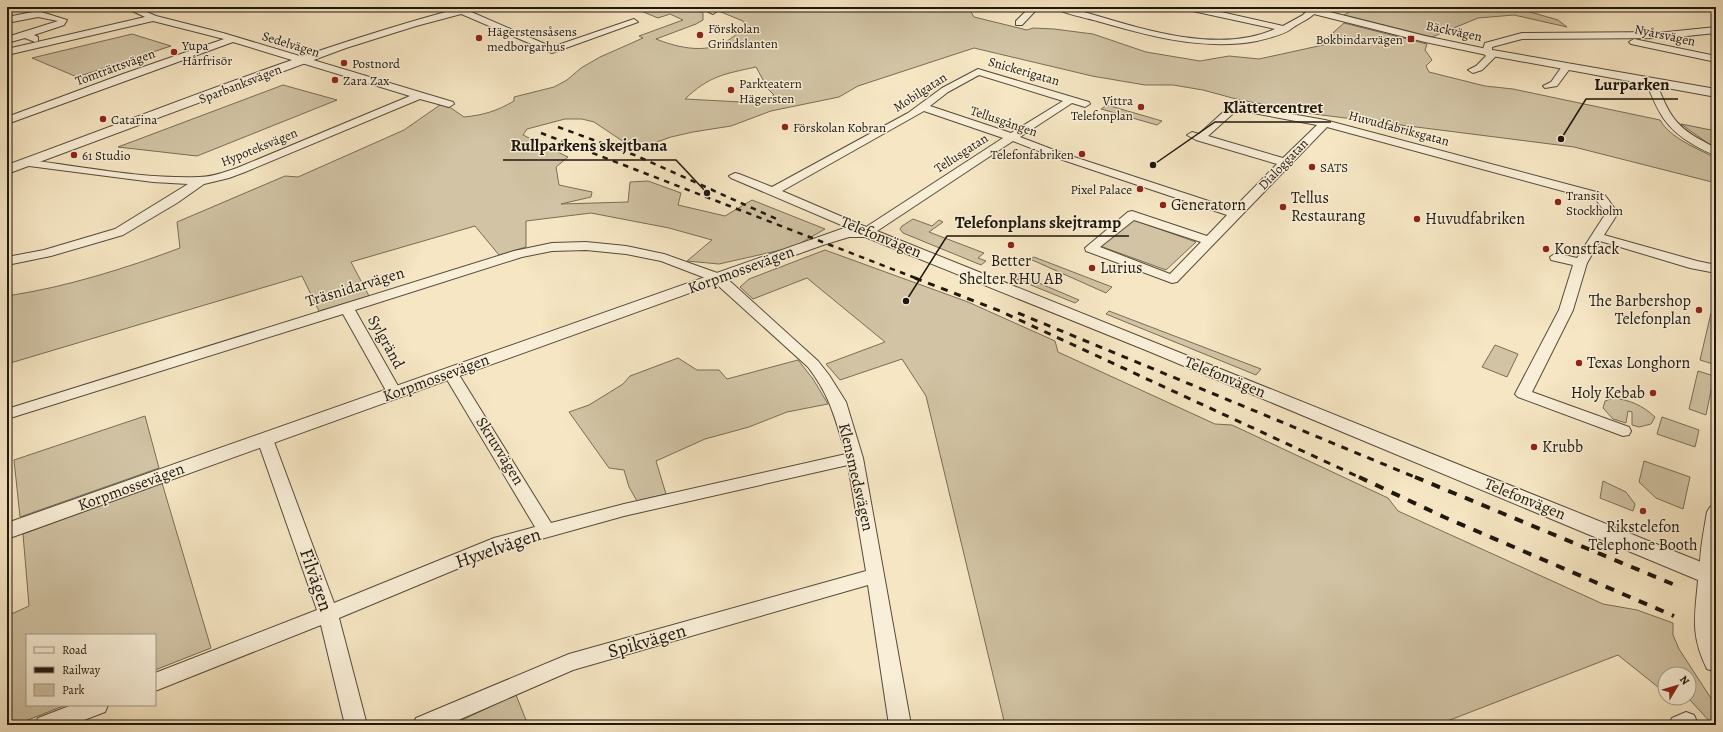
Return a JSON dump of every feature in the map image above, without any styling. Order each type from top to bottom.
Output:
[{"type":"street","name":"Sedelvägen","points":[[128,7],[153,18],[232,39],[448,104]]},
{"type":"street","name":"Sparbanksvägen","points":[[7,170],[30,163],[302,61],[412,24],[476,7]]},
{"type":"street","points":[[703,7],[713,11]]},
{"type":"street","points":[[1019,23],[1035,7]]},
{"type":"street","points":[[1058,7],[1160,35],[1201,41],[1247,40],[1265,37],[1286,29],[1314,9]]},
{"type":"street","points":[[1188,7],[1286,29]]},
{"type":"street","name":"Bäckvägen","points":[[1298,7],[1314,9],[1487,52],[1716,94]]},
{"type":"street","points":[[462,11],[552,50],[634,22]]},
{"type":"street","points":[[7,20],[43,14],[63,20],[61,24],[7,40]]},
{"type":"street","points":[[7,52],[153,18]]},
{"type":"street","points":[[1487,52],[1488,45],[1522,36],[1667,35],[1716,30]]},
{"type":"street","points":[[26,35],[31,36],[41,44]]},
{"type":"street","name":"Nyårsvägen","points":[[1608,36],[1716,59]]},
{"type":"street","name":"Tomträttsvägen","points":[[7,121],[126,76],[232,39]]},
{"type":"street","name":"Bäckvägen","points":[[1474,70],[1479,68],[1491,56],[1487,52]]},
{"type":"street","points":[[1548,86],[1554,84],[1566,67]]},
{"type":"street","name":"Snickerigatan","points":[[978,72],[1085,104]]},
{"type":"street","name":"Mobilgatan","points":[[772,192],[905,119],[945,90],[978,72]]},
{"type":"street","points":[[1651,82],[1662,109],[1673,126],[1696,142],[1716,152]]},
{"type":"street","name":"Hypoteksvägen","points":[[30,163],[153,179],[200,181],[225,176],[241,170],[418,96]]},
{"type":"street","name":"Tellusgatan","points":[[867,232],[1011,137],[1072,100]]},
{"type":"street","name":"Tellusgången","points":[[922,107],[1011,137],[1058,155],[1236,214]]},
{"type":"street","name":"Huvudfabriksgatan","points":[[1283,162],[1196,136],[1235,107],[1324,122],[1600,197],[1612,213],[1599,236]]},
{"type":"street","name":"Dialoggatan","points":[[1210,241],[1132,215],[1091,248],[1172,279],[1210,241],[1236,214],[1283,162],[1324,122]]},
{"type":"street","name":"Telefonvägen","points":[[735,176],[867,232],[1124,335],[1713,576]]},
{"type":"street","points":[[7,261],[46,253],[119,232],[173,200],[200,181]]},
{"type":"street","name":"Korpmossevägen","points":[[7,531],[847,232],[867,232]]},
{"type":"street","points":[[1623,431],[1523,394],[1566,310],[1580,263],[1599,236],[1695,265],[1716,269]]},
{"type":"street","name":"Träsnidarvägen","points":[[7,414],[519,254],[552,247],[586,246],[626,250],[664,258],[718,278]]},
{"type":"street","points":[[1556,257],[1580,263]]},
{"type":"street","name":"Klensmedsvägen","points":[[718,278],[813,364],[824,378],[838,402],[855,458],[900,725]]},
{"type":"street","name":"Sylgränd","points":[[347,308],[394,393]]},
{"type":"street","name":"Skruvvägen","points":[[451,373],[547,531]]},
{"type":"street","name":"Filvägen","points":[[265,439],[328,614],[356,725]]},
{"type":"street","name":"Hyvelvägen","points":[[156,682],[328,614],[500,543],[624,510],[855,458]]},
{"type":"street","points":[[1716,512],[1710,551],[1713,576],[1705,630],[1706,640],[1716,662]]},
{"type":"street","name":"Spikvägen","points":[[424,725],[569,663],[876,576]]},
{"type":"street","points":[[46,725],[94,706]]},
{"type":"green space","points":[[656,7],[691,7],[703,13],[703,20],[696,24],[656,39],[689,48],[706,48],[722,44],[745,27],[743,21],[716,10],[724,7],[974,7],[971,12],[974,17],[1027,30],[1033,28],[1054,29],[1093,34],[1146,52],[1200,61],[1229,56],[1259,59],[1323,45],[1329,43],[1326,39],[1344,23],[1427,44],[1425,50],[1432,60],[1426,66],[1429,72],[1485,86],[1513,89],[1660,120],[1677,138],[1716,158],[1716,183],[1574,147],[1306,113],[1236,99],[1203,90],[1173,85],[1145,85],[1092,76],[974,48],[858,86],[839,97],[771,111],[731,126],[693,132],[671,137],[651,144],[630,146],[594,122],[582,119],[565,119],[527,129],[523,135],[568,157],[556,167],[559,185],[592,192],[591,197],[561,204],[628,202],[630,182],[648,181],[681,193],[678,205],[725,216],[752,200],[825,229],[794,247],[719,264],[687,261],[712,240],[669,228],[591,213],[526,221],[526,247],[499,255],[475,226],[351,262],[369,296],[319,311],[302,276],[7,364],[7,296],[51,288],[95,276],[180,248],[177,222],[285,176],[298,177],[404,130],[440,105],[451,108],[464,117],[484,114],[514,101],[514,97],[554,87],[567,80],[581,68],[600,57],[643,38],[639,36],[683,20],[670,14],[658,18],[641,11]],"holes":[[[756,67],[768,89],[774,95],[760,103],[685,99],[702,85],[718,77]]]},
{"type":"green space","points":[[1358,7],[1513,7],[1558,20],[1567,27],[1514,15],[1478,18],[1432,37],[1344,15]]},
{"type":"green space","points":[[132,34],[171,46],[77,77],[32,58]]},
{"type":"green space","points":[[283,85],[337,100],[197,156],[118,147]]},
{"type":"green space","points":[[1107,105],[1162,121],[1157,125],[1101,109]]},
{"type":"green space","points":[[1681,124],[1716,131],[1716,149]]},
{"type":"green space","points":[[913,219],[932,226],[939,220],[943,222],[929,232],[984,253],[978,258],[986,261],[981,265],[903,233],[900,229],[902,226]]},
{"type":"green space","points":[[1131,219],[1196,242],[1166,270],[1100,246]]},
{"type":"green space","points":[[825,250],[968,302],[1055,341],[1058,352],[1215,424],[1232,425],[1388,498],[1398,511],[1603,604],[1637,610],[1673,623],[1673,635],[1679,649],[1690,666],[1657,666],[1657,686],[1618,655],[1437,725],[1005,725],[926,396],[902,359],[840,380],[826,364],[885,342],[807,278],[753,299],[740,287],[749,279]]},
{"type":"green space","points":[[1034,257],[1112,287],[1106,293],[1030,259]]},
{"type":"green space","points":[[1013,272],[1079,300],[1075,303],[1009,276]]},
{"type":"green space","points":[[1109,311],[1261,369],[1256,375],[1106,314]]},
{"type":"green space","points":[[1711,313],[1716,315],[1716,365],[1700,360]]},
{"type":"green space","points":[[1495,345],[1518,354],[1507,377],[1482,367]]},
{"type":"green space","points":[[678,358],[697,370],[719,370],[727,379],[798,360],[813,379],[828,404],[787,412],[749,427],[705,439],[656,461],[666,494],[637,501],[629,487],[624,470],[609,468],[569,412],[589,405],[623,384],[630,376]]},
{"type":"green space","points":[[1698,371],[1714,376],[1706,415],[1689,409]]},
{"type":"green space","points":[[1613,398],[1636,404],[1655,417],[1651,424],[1639,427],[1632,425],[1632,412],[1628,411],[1626,423],[1613,419],[1603,408],[1605,401]]},
{"type":"green space","points":[[145,416],[159,468],[20,517],[14,460]]},
{"type":"green space","points":[[1662,417],[1699,430],[1695,447],[1657,434]]},
{"type":"green space","points":[[1644,461],[1690,477],[1683,509],[1656,498],[1639,482]]},
{"type":"green space","points":[[1603,481],[1626,492],[1635,504],[1633,511],[1600,498]]},
{"type":"green space","points":[[162,483],[211,648],[156,670],[156,634],[26,634],[26,706],[63,706],[15,725],[7,725],[7,616],[29,606],[23,534]]},
{"type":"green space","points":[[1697,677],[1716,706],[1716,725],[1713,725],[1696,706],[1697,706]]},
{"type":"green space","points":[[516,695],[528,725],[451,725]]},
{"type":"railway","points":[[558,127],[637,156],[781,221]]},
{"type":"railway","points":[[541,133],[918,279]]},
{"type":"railway","points":[[915,278],[1000,311],[1361,478]]},
{"type":"railway","points":[[1018,313],[1417,478]]},
{"type":"railway","points":[[1359,477],[1444,517],[1674,616]]},
{"type":"railway","points":[[1415,477],[1675,585]]},
{"type":"place","name":"Förskolan Grindslanten","points":[[700,35]]},
{"type":"place","name":"Hägerstensåsens medborgarhus","points":[[479,38]]},
{"type":"place","name":"Bokbindarvägen","points":[[1411,39]]},
{"type":"place","name":"Yupa Hårfrisör","points":[[174,52]]},
{"type":"place","name":"Postnord","points":[[344,63]]},
{"type":"place","name":"Zara Zax","points":[[335,80]]},
{"type":"place","name":"Parkteatern Hägersten","points":[[731,90]]},
{"type":"place","name":"Vittra Telefonplan","points":[[1141,107]]},
{"type":"place","name":"Catarina","points":[[103,119]]},
{"type":"place","name":"Förskolan Kobran","points":[[785,127]]},
{"type":"place","name":"Lurparken","points":[[1561,139]]},
{"type":"place","name":"Telefonfabriken","points":[[1082,154]]},
{"type":"place","name":"61 Studio","points":[[74,155]]},
{"type":"place","name":"Klättercentret","points":[[1153,165]]},
{"type":"place","name":"SATS","points":[[1312,167]]},
{"type":"place","name":"Pixel Palace","points":[[1140,189]]},
{"type":"place","name":"Rullparkens skejtbana","points":[[707,193]]},
{"type":"place","name":"Transit Stockholm","points":[[1558,202]]},
{"type":"place","name":"Generatorn","points":[[1163,205]]},
{"type":"place","name":"Tellus Restaurang","points":[[1283,207]]},
{"type":"place","name":"Huvudfabriken","points":[[1417,219]]},
{"type":"place","name":"Better Shelter RHU AB","points":[[1011,245]]},
{"type":"place","name":"Konstfack","points":[[1546,249]]},
{"type":"place","name":"Lurius","points":[[1092,268]]},
{"type":"place","name":"Telefonplans skejtramp","points":[[906,301]]},
{"type":"place","name":"The Barbershop Telefonplan","points":[[1699,310]]},
{"type":"place","name":"Texas Longhorn","points":[[1579,363]]},
{"type":"place","name":"Holy Kebab","points":[[1653,393]]},
{"type":"place","name":"Krubb","points":[[1534,447]]},
{"type":"place","name":"Rikstelefon Telephone Booth","points":[[1643,511]]}]
